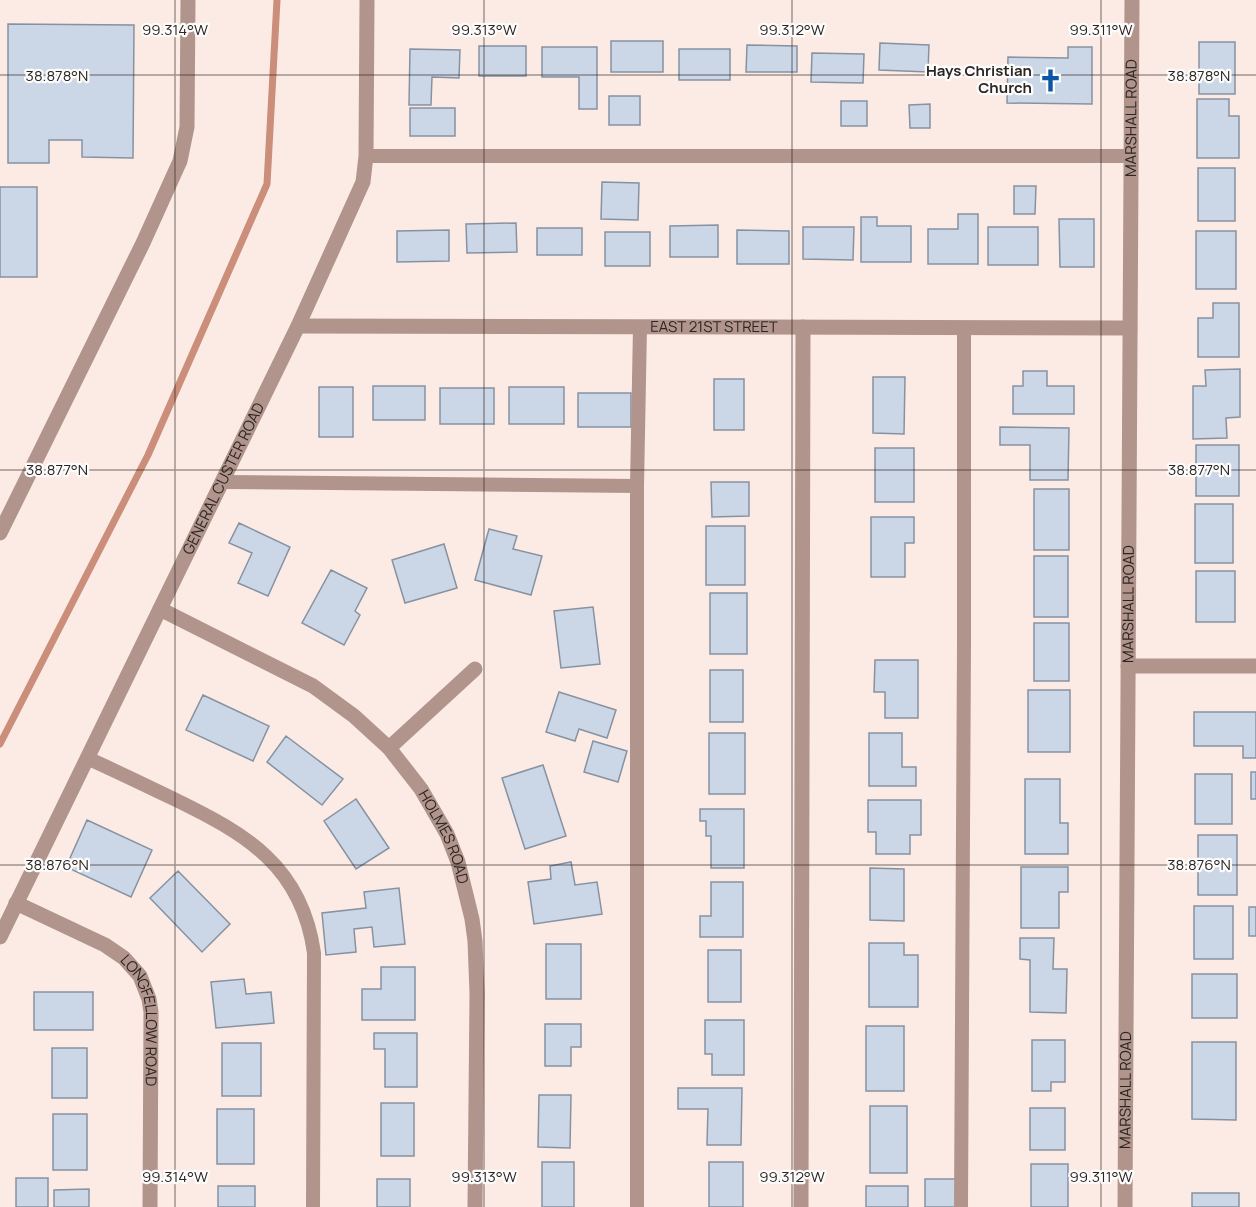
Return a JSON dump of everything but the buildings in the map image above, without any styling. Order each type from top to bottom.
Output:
[{"type":"street","points":[[0,533],[143,243],[180,161],[187,127],[188,0]]},
{"type":"street","name":"GENERAL CUSTER ROAD","points":[[0,937],[298,326],[363,182],[366,156],[367,0]]},
{"type":"street","name":"MARSHALL ROAD","points":[[1125,1207],[1131,0]]},
{"type":"street","name":"EAST 21ST STREET","points":[[298,326],[1130,328]]},
{"type":"street","points":[[801,1207],[803,327]]},
{"type":"street","name":"HOLMES ROAD","points":[[160,609],[313,686],[354,716],[388,748],[421,789],[447,834],[458,862],[475,941],[477,993],[475,1207]]},
{"type":"street","points":[[1128,666],[1256,666]]},
{"type":"street","points":[[388,748],[475,669]]},
{"type":"street","name":"LONGFELLOW ROAD","points":[[16,903],[105,945],[124,958],[140,976],[149,999],[151,1012],[150,1207]]},
{"type":"lane","points":[[366,156],[1131,156]]},
{"type":"lane","points":[[637,1207],[637,486],[640,327]]},
{"type":"lane","points":[[961,1207],[964,328]]},
{"type":"lane","points":[[222,482],[637,486]]},
{"type":"lane","points":[[87,758],[201,812],[248,840],[277,867],[298,900],[309,926],[314,967],[313,1207]]},
{"type":"waterway","points":[[0,744],[148,455],[267,184],[277,0]]},
{"type":"place","name":"Hays Christian Church","points":[[1050,80]]}]
